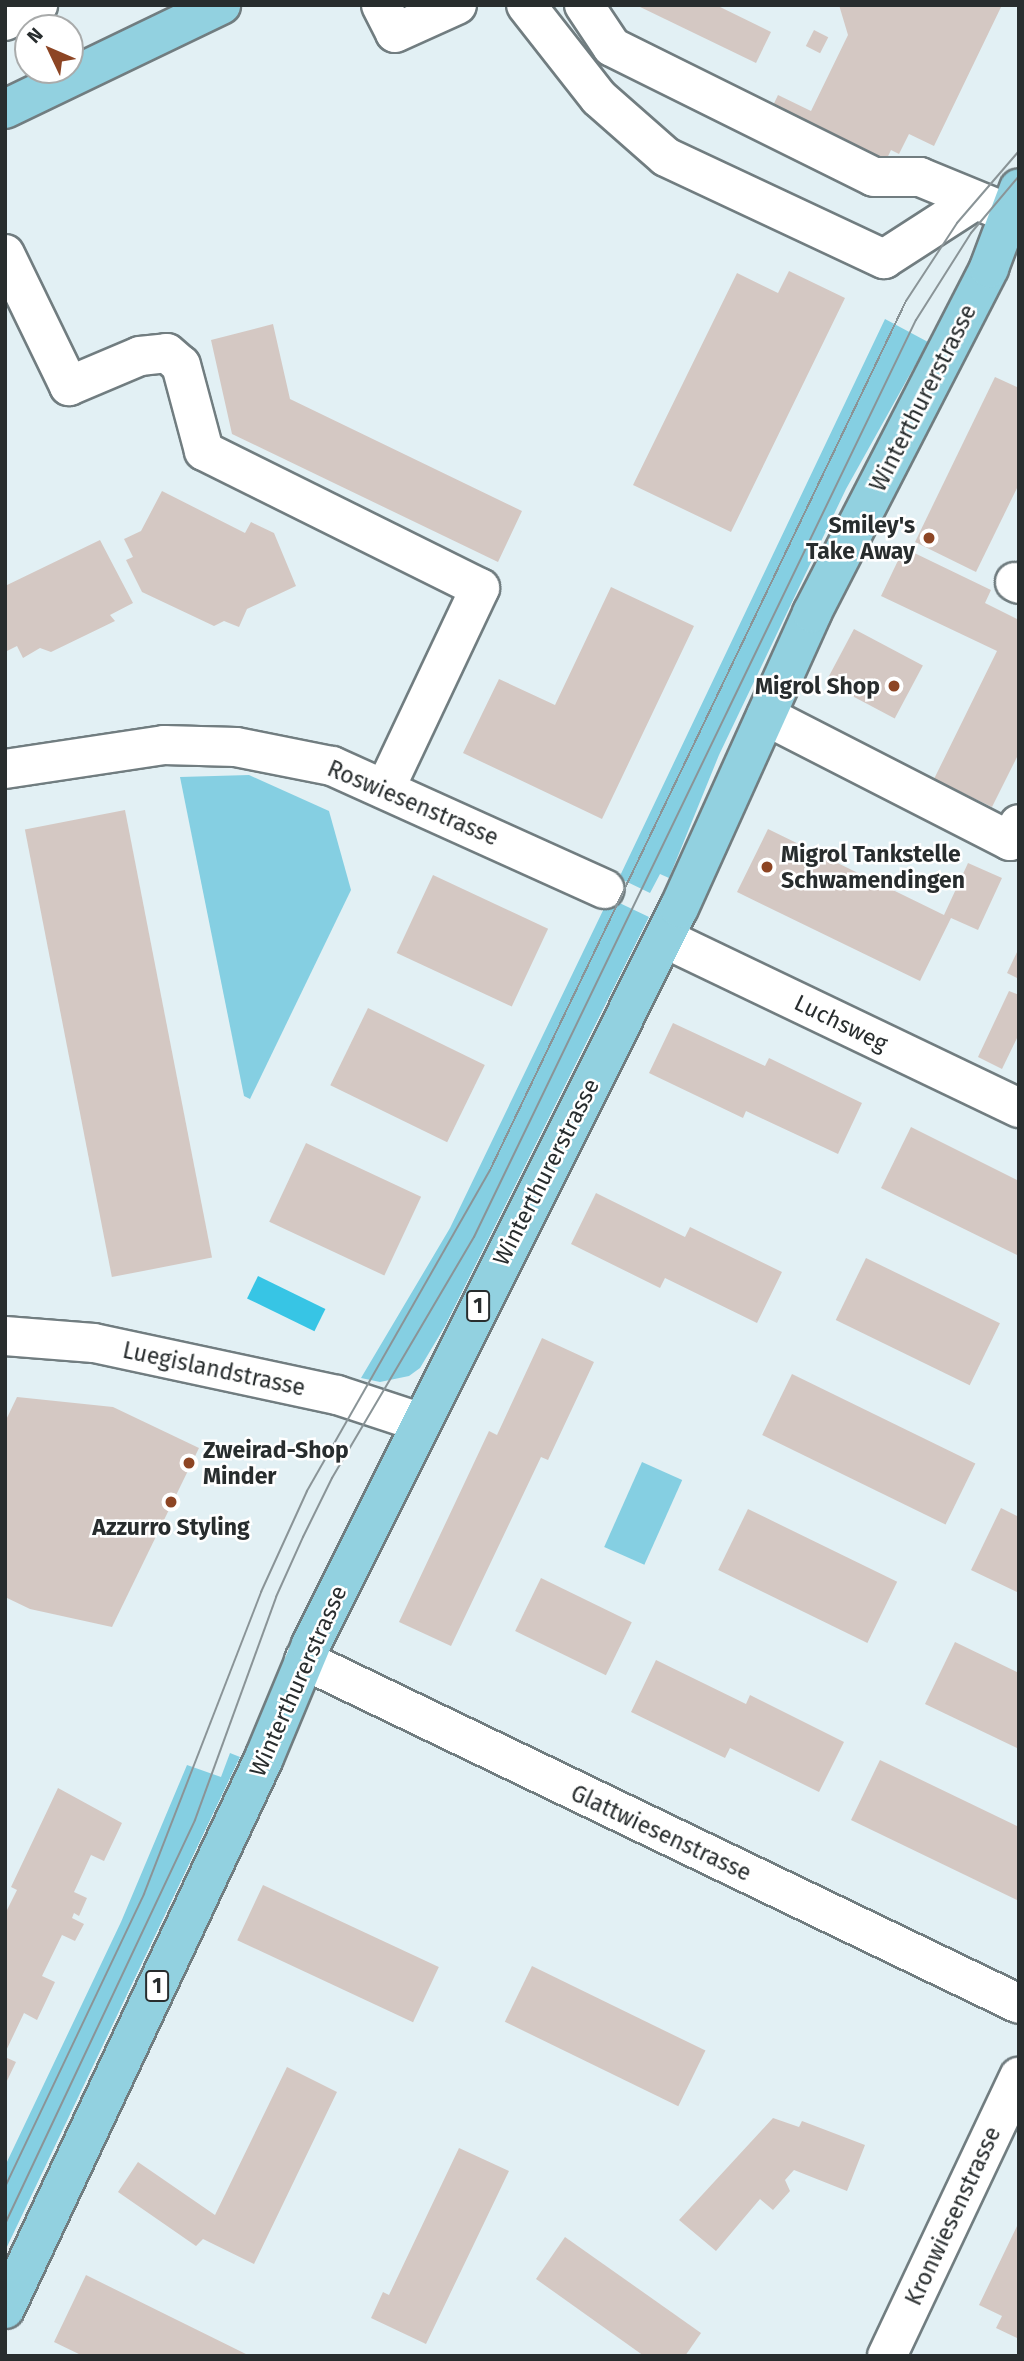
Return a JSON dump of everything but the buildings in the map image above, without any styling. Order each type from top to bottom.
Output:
[{"type":"main road","points":[[5,108],[221,5]]},
{"type":"main road","name":"Winterthurerstrasse","points":[[5,2309],[264,1758],[303,1660],[419,1422],[664,938],[812,613],[965,317],[1017,198]]},
{"type":"street","points":[[5,21],[38,5]]},
{"type":"street","points":[[381,5],[395,33],[457,5]]},
{"type":"street","points":[[526,5],[599,98],[666,158],[884,259],[974,201]]},
{"type":"street","points":[[584,5],[612,47],[874,177],[920,177],[990,208],[1017,198]]},
{"type":"street","points":[[5,254],[69,386],[140,356],[167,353],[181,365],[204,451],[480,588],[392,792]]},
{"type":"street","points":[[766,716],[1010,841],[1019,824]]},
{"type":"street","name":"Roswiesenstrasse","points":[[5,768],[164,745],[236,747],[332,766],[604,889]]},
{"type":"street","name":"Luchsweg","points":[[664,938],[1019,1108]]},
{"type":"street","name":"Luegislandstrasse","points":[[5,1336],[94,1343],[337,1395],[419,1422]]},
{"type":"street","name":"Glattwiesenstrasse","points":[[303,1660],[1019,2004]]},
{"type":"street","name":"Kronwiesenstrasse","points":[[887,2356],[1019,2077]]},
{"type":"shaded area","points":[[885,319],[928,342],[846,489],[719,755],[669,878],[660,874],[650,893],[619,878]]},
{"type":"shaded area","points":[[249,775],[329,811],[351,890],[250,1099],[244,1096],[180,777]]},
{"type":"shaded area","points":[[609,898],[649,917],[445,1326],[420,1368],[409,1376],[380,1382],[361,1378],[450,1228]]},
{"type":"shaded area","points":[[258,1276],[325,1309],[314,1331],[247,1298]]},
{"type":"shaded area","points":[[642,1462],[682,1480],[644,1565],[604,1547]]},
{"type":"shaded area","points":[[230,1753],[240,1757],[5,2251],[5,2166],[121,1922],[187,1765],[221,1777]]},
{"type":"tram line","points":[[5,2187],[144,1894],[261,1592],[307,1491],[490,1170],[906,301],[957,223],[1019,151]]},
{"type":"tram line","points":[[5,2224],[195,1820],[276,1597],[332,1478],[474,1237],[916,320],[971,233],[1019,176]]},
{"type":"place","name":"Smiley's Take Away","points":[[929,538]]},
{"type":"place","name":"Migrol Shop","points":[[894,686]]},
{"type":"place","name":"Migrol Tankstelle Schwamendingen","points":[[767,867]]},
{"type":"place","name":"Zweirad-Shop Minder","points":[[189,1463]]},
{"type":"place","name":"Azzurro Styling","points":[[171,1502]]}]
